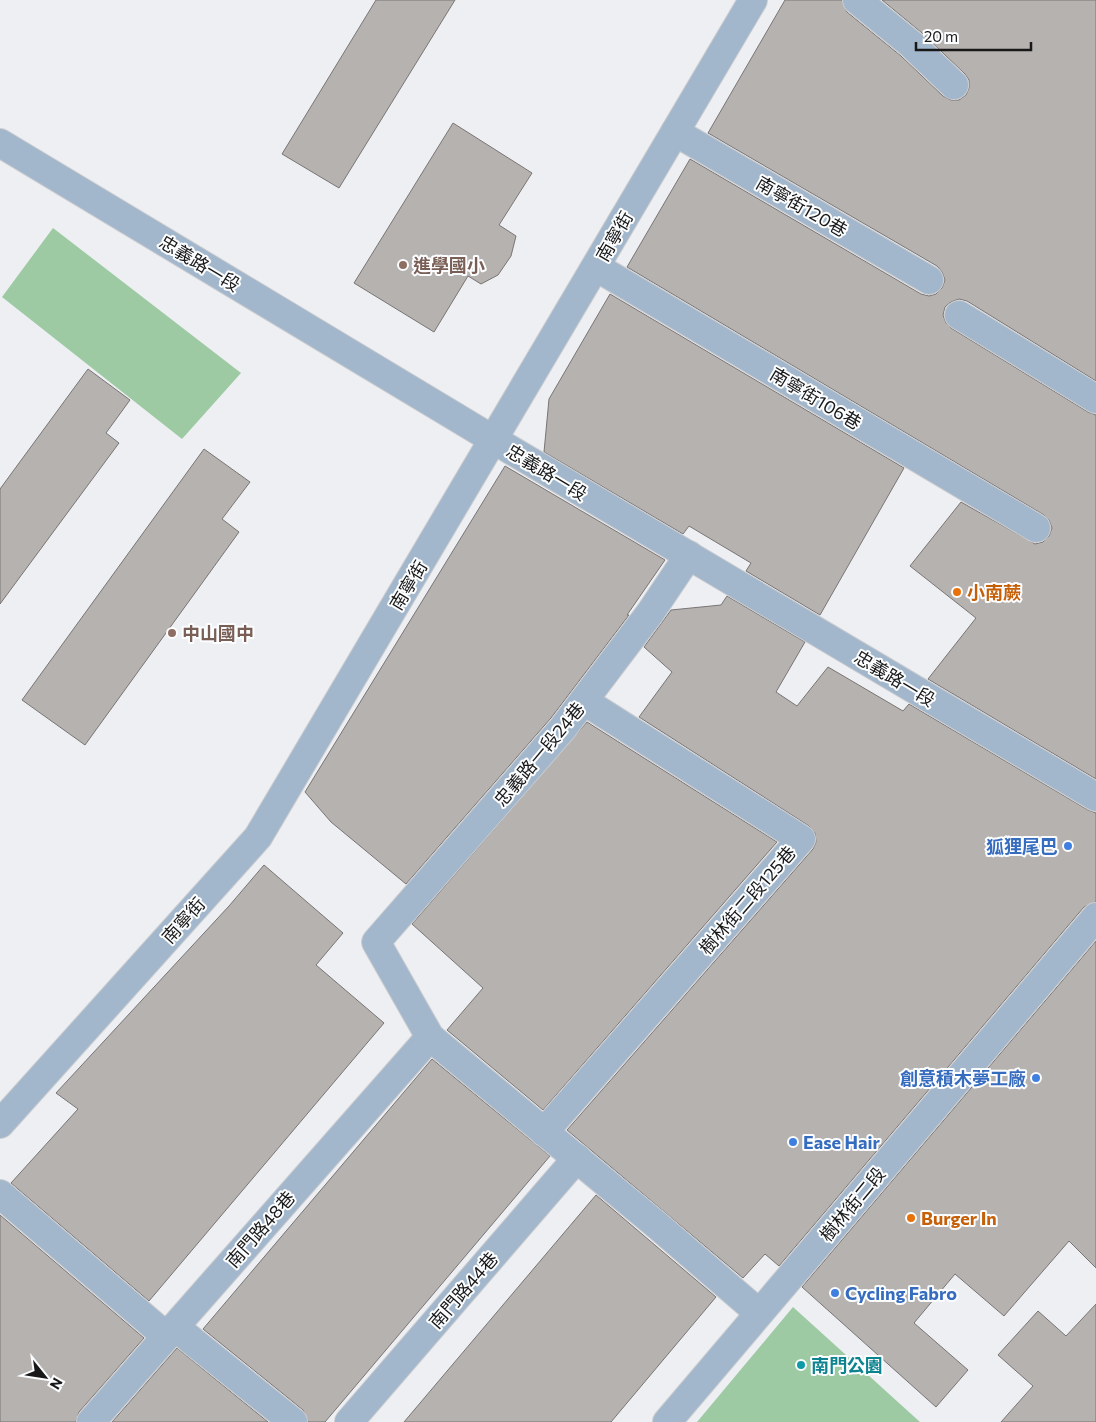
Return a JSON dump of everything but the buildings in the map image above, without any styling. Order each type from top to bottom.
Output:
[{"type":"street","name":"南寧街","points":[[0,1124],[258,837],[753,0]]},
{"type":"street","points":[[857,0],[911,44],[954,85]]},
{"type":"street","name":"南寧街120巷","points":[[675,132],[929,280]]},
{"type":"street","name":"忠義路一段","points":[[0,143],[494,440],[1096,797]]},
{"type":"street","name":"南寧街106巷","points":[[596,267],[1036,528]]},
{"type":"street","points":[[959,315],[1096,399]]},
{"type":"street","name":"忠義路一段24巷","points":[[430,1037],[376,942],[563,728],[650,613],[689,555]]},
{"type":"street","name":"樹林街二段125巷","points":[[544,1132],[801,838],[584,701]]},
{"type":"street","name":"樹林街二段","points":[[667,1422],[1096,917]]},
{"type":"street","points":[[430,1037],[577,1158],[759,1313]]},
{"type":"street","name":"南門路48巷","points":[[91,1422],[430,1037]]},
{"type":"street","name":"南門路44巷","points":[[349,1422],[577,1158]]},
{"type":"street","points":[[0,1194],[170,1332],[293,1422]]},
{"type":"green space","points":[[53,228],[241,373],[182,439],[2,297]]},
{"type":"green space","name":"南門公園","points":[[793,1307],[920,1422],[697,1422]]},
{"type":"place","name":"進學國小","points":[[403,265]]},
{"type":"place","name":"小南蕨","points":[[957,592]]},
{"type":"place","name":"中山國中","points":[[172,633]]},
{"type":"place","name":"狐狸尾巴","points":[[1068,846]]},
{"type":"place","name":"創意積木夢工廠","points":[[1036,1078]]},
{"type":"place","name":"Ease Hair","points":[[793,1142]]},
{"type":"place","name":"Burger In","points":[[911,1218]]},
{"type":"place","name":"Cycling Fabro","points":[[835,1293]]},
{"type":"place","name":"南門公園","points":[[801,1365]]}]
